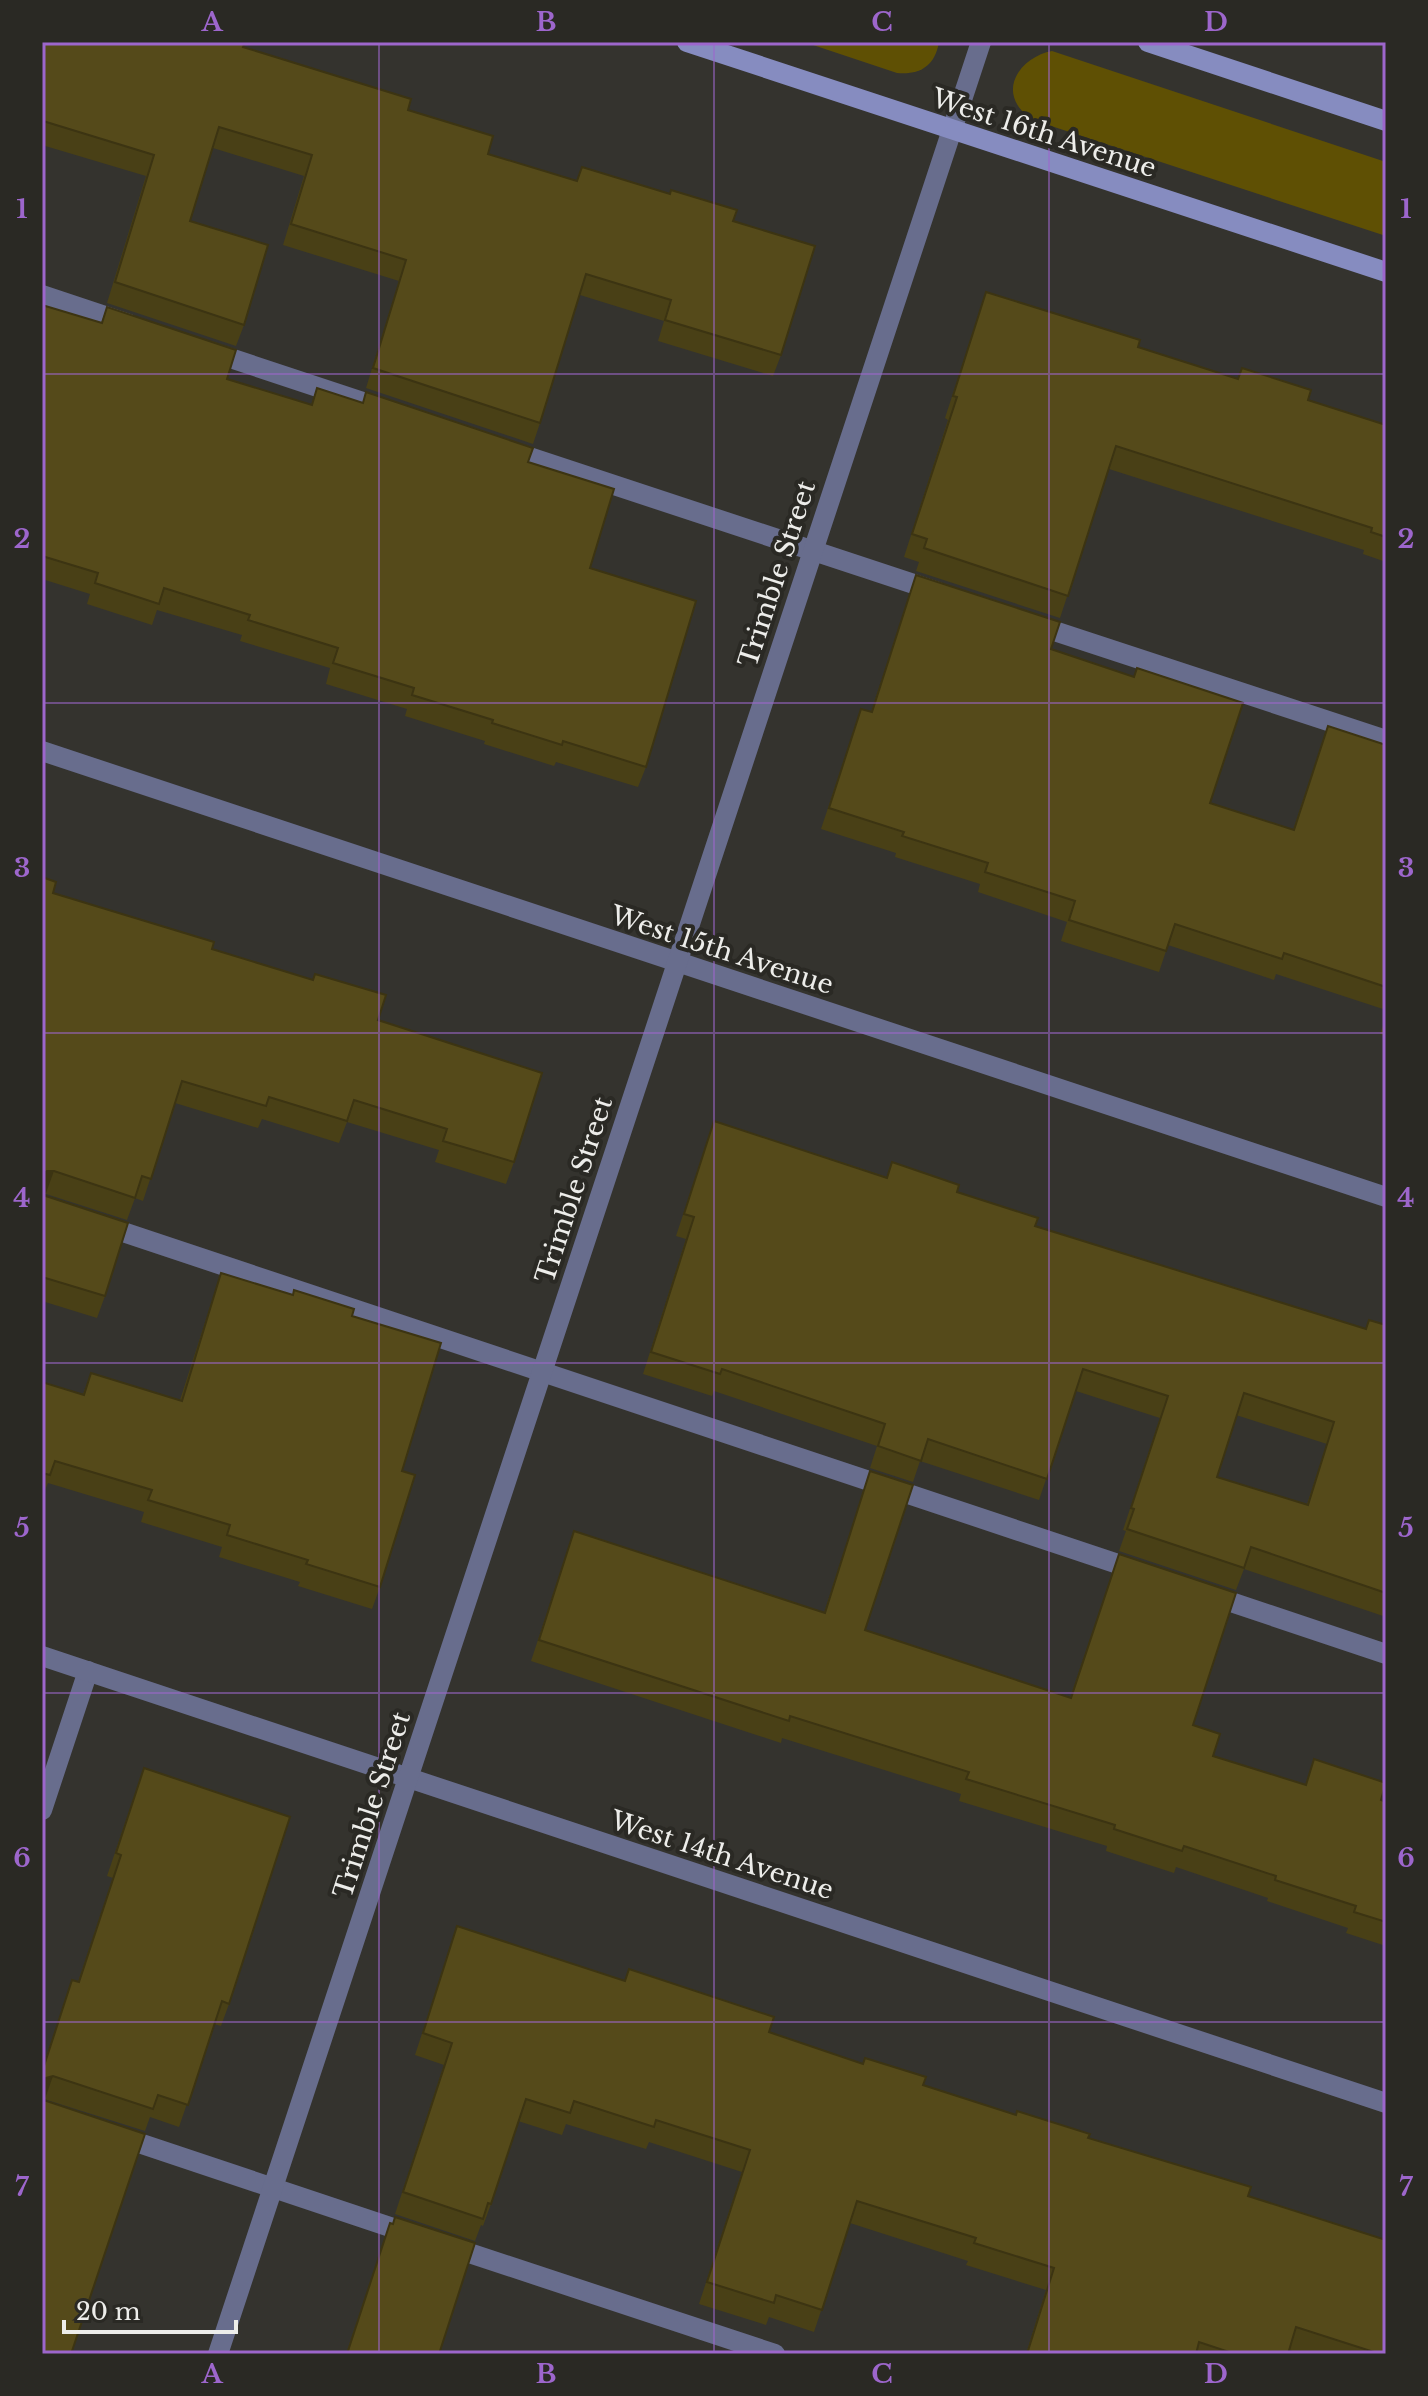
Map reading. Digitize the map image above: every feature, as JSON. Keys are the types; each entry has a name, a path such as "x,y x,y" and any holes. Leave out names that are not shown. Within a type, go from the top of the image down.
{"main road":[{"name":"West 16th Avenue","path":"687,42 1386,272"},
{"path":"1148,42 1386,121"}],"street":[{"name":"Trimble Street","path":"218,2354 981,42"},
{"path":"42,295 148,331"},
{"path":"193,346 405,416"},
{"path":"481,441 962,600"},
{"path":"1007,615 1386,740"},
{"name":"West 15th Avenue","path":"42,751 1386,1197"},
{"path":"87,1220 1159,1578"},
{"path":"1189,1588 1386,1654"},
{"name":"West 14th Avenue","path":"42,1656 1386,2103"},
{"path":"42,1810 88,1671"},
{"path":"102,2131 775,2354"}],"shaded area":[{"path":"804,42 939,42 934,57 925,67 897,73"},
{"path":"1052,51 1386,162 1386,236 1039,122 1023,112 1016,102 1014,83 1032,59"}],"building":[{"path":"42,42 245,42 243,47 411,99 408,110 493,136 488,154 577,181 582,167 670,194 671,190 737,210 733,221 815,246 781,355 665,320 671,300 586,274 540,423 373,368 406,260 291,224 312,155 219,127 190,221 268,245 244,325 115,282 154,155 42,123"},
{"path":"986,292 1140,340 1138,347 1238,379 1242,368 1311,390 1308,400 1386,425 1386,537 1371,532 1372,528 1116,446 1068,596 924,548 927,539 912,534 957,397 953,396"},
{"path":"42,305 102,323 107,307 236,350 227,379 312,405 317,388 363,403 366,392 533,448 528,462 614,489 590,568 696,601 646,767 563,741 562,745 412,695 414,688 333,663 338,648 248,620 250,615 164,588 159,604 95,583 98,573 42,556"},
{"path":"916,575 1060,622 1051,649 1134,677 1137,668 1243,703 1210,803 1294,830 1328,726 1386,745 1386,987 1284,953 1282,959 1175,924 1166,951 1069,920 1075,901 985,872 988,863 902,836 904,832 829,808 861,709 872,712"},
{"path":"42,877 56,882 53,893 214,942 212,949 313,980 315,974 386,995 378,1020 542,1073 514,1162 443,1141 447,1129 354,1100 347,1121 269,1097 266,1106 182,1081 151,1179 142,1176 135,1198 54,1171 42,1175"},
{"path":"714,1121 887,1178 892,1162 959,1185 957,1192 1038,1218 1035,1226 1366,1329 1369,1320 1386,1325 1386,1593 1251,1547 1244,1568 1127,1529 1168,1396 1083,1369 1047,1479 928,1439 921,1461 878,1446 885,1424 722,1369 720,1374 651,1352 694,1217 684,1214","holes":["1244,1393 1334,1422 1308,1505 1217,1477"]},
{"path":"42,1192 46,1196 128,1223 105,1296 42,1277"},
{"path":"221,1273 293,1295 294,1290 354,1309 352,1316 441,1343 402,1471 415,1475 380,1587 227,1535 230,1525 148,1500 152,1490 55,1461 50,1475 42,1473 42,1382 84,1395 91,1373 182,1401"},
{"path":"870,1471 913,1485 865,1630 1071,1698 1119,1554 1236,1593 1193,1725 1220,1734 1213,1756 1306,1785 1314,1759 1386,1783 1381,1800 1386,1802 1386,1922 1354,1912 1356,1906 1275,1880 1276,1876 1184,1846 1182,1851 1114,1829 1115,1825 966,1779 969,1772 790,1716 789,1721 539,1640 574,1531 825,1613"},
{"path":"144,1768 290,1817 229,2004 222,2001 188,2105 158,2095 153,2109 53,2076 42,2079 72,1980 79,1982 121,1855 116,1853"},
{"path":"457,1926 625,1981 629,1969 774,2017 769,2032 863,2064 865,2058 926,2077 923,2085 1016,2115 1017,2111 1090,2134 1088,2138 1251,2187 1248,2196 1386,2240 1386,2354 1296,2327 1288,2354 1235,2354 1199,2342 1196,2354 1027,2354 1054,2268 974,2243 976,2238 857,2201 822,2310 776,2295 774,2303 707,2282 750,2150 656,2120 654,2127 574,2101 570,2113 526,2099 491,2204 488,2203 483,2219 403,2192 452,2043 423,2033"},
{"path":"42,2097 46,2101 145,2134 71,2354 42,2354"},
{"path":"395,2217 475,2243 439,2354 347,2354 390,2223 393,2224"}]}
